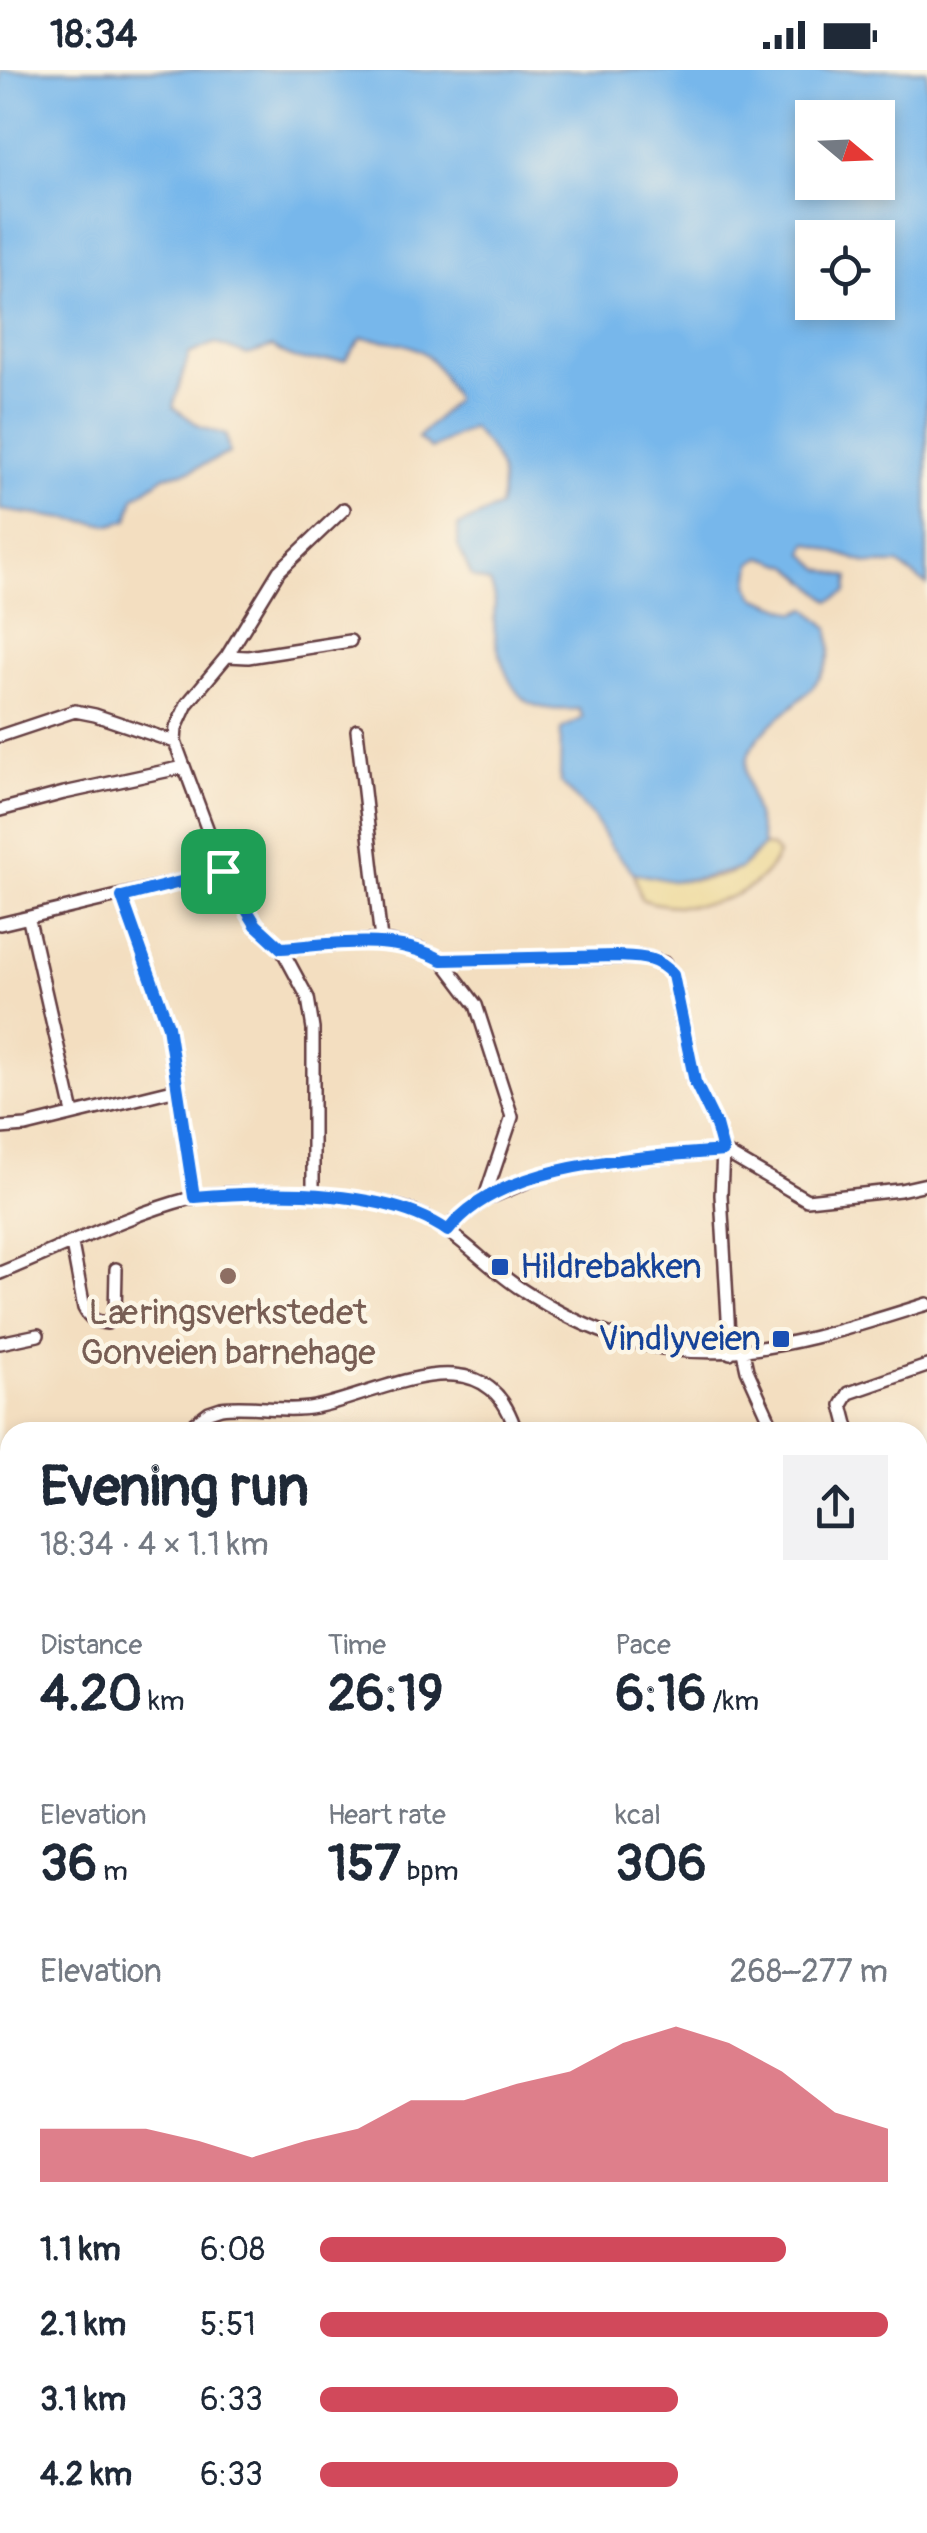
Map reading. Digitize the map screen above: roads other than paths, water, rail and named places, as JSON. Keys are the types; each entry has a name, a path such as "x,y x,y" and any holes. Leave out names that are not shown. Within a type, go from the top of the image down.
{"street":[{"path":"313,1196 312,1014 303,986 281,948 256,925 223,871 175,742 187,704 228,656 279,570 344,509"},
{"path":"228,656 331,647 350,641"},
{"path":"0,736 74,711 175,742"},
{"path":"357,730 381,940"},
{"path":"0,810 184,767"},
{"path":"0,924 223,871"},
{"path":"122,897 168,1026 194,1197"},
{"path":"28,920 73,1113"},
{"path":"281,948 381,940 420,948 442,960 476,1005 512,1117 484,1200"},
{"path":"442,960 616,956 664,962 673,975 695,1082 716,1125 723,1151 721,1195 737,1353 770,1422"},
{"path":"0,1128 26,1126 178,1088"},
{"path":"448,1231 484,1200 545,1174 594,1162 723,1151 808,1200 927,1184"},
{"path":"0,1274 194,1197 252,1194 313,1196 399,1207 424,1216 506,1280 574,1321 647,1345 680,1351 737,1353 808,1342 927,1304"},
{"path":"72,1244 84,1308 99,1322 107,1323 115,1315 116,1268"},
{"path":"0,1342 38,1335"},
{"path":"846,1422 842,1405 849,1394 927,1366"},
{"path":"196,1422 208,1412 222,1408 313,1408 420,1376 445,1373 482,1384 505,1405 512,1422"}],"water":[{"path":"0,70 927,70 927,585 898,564 869,564 808,543 804,553 821,569 849,577 847,592 830,601 790,566 763,557 752,563 749,585 755,597 796,613 807,608 829,628 830,649 824,670 814,685 758,738 749,753 747,776 763,846 739,869 672,881 634,873 610,846 594,818 560,782 561,729 583,718 579,709 551,709 525,700 502,663 490,583 472,577 458,546 458,526 499,507 501,473 487,446 471,428 431,449 418,438 455,400 438,368 420,351 362,338 345,360 299,359 273,347 247,355 215,343 189,354 173,407 201,427 226,435 229,453 192,470 165,476 134,498 128,520 111,525 0,510"}],"place":[{"name":"Hildrebakken","path":"500,1267"},
{"name":"Læringsverkstedet Gonveien barnehage","path":"228,1276"},
{"name":"Vindlyveien","path":"781,1339"}]}
